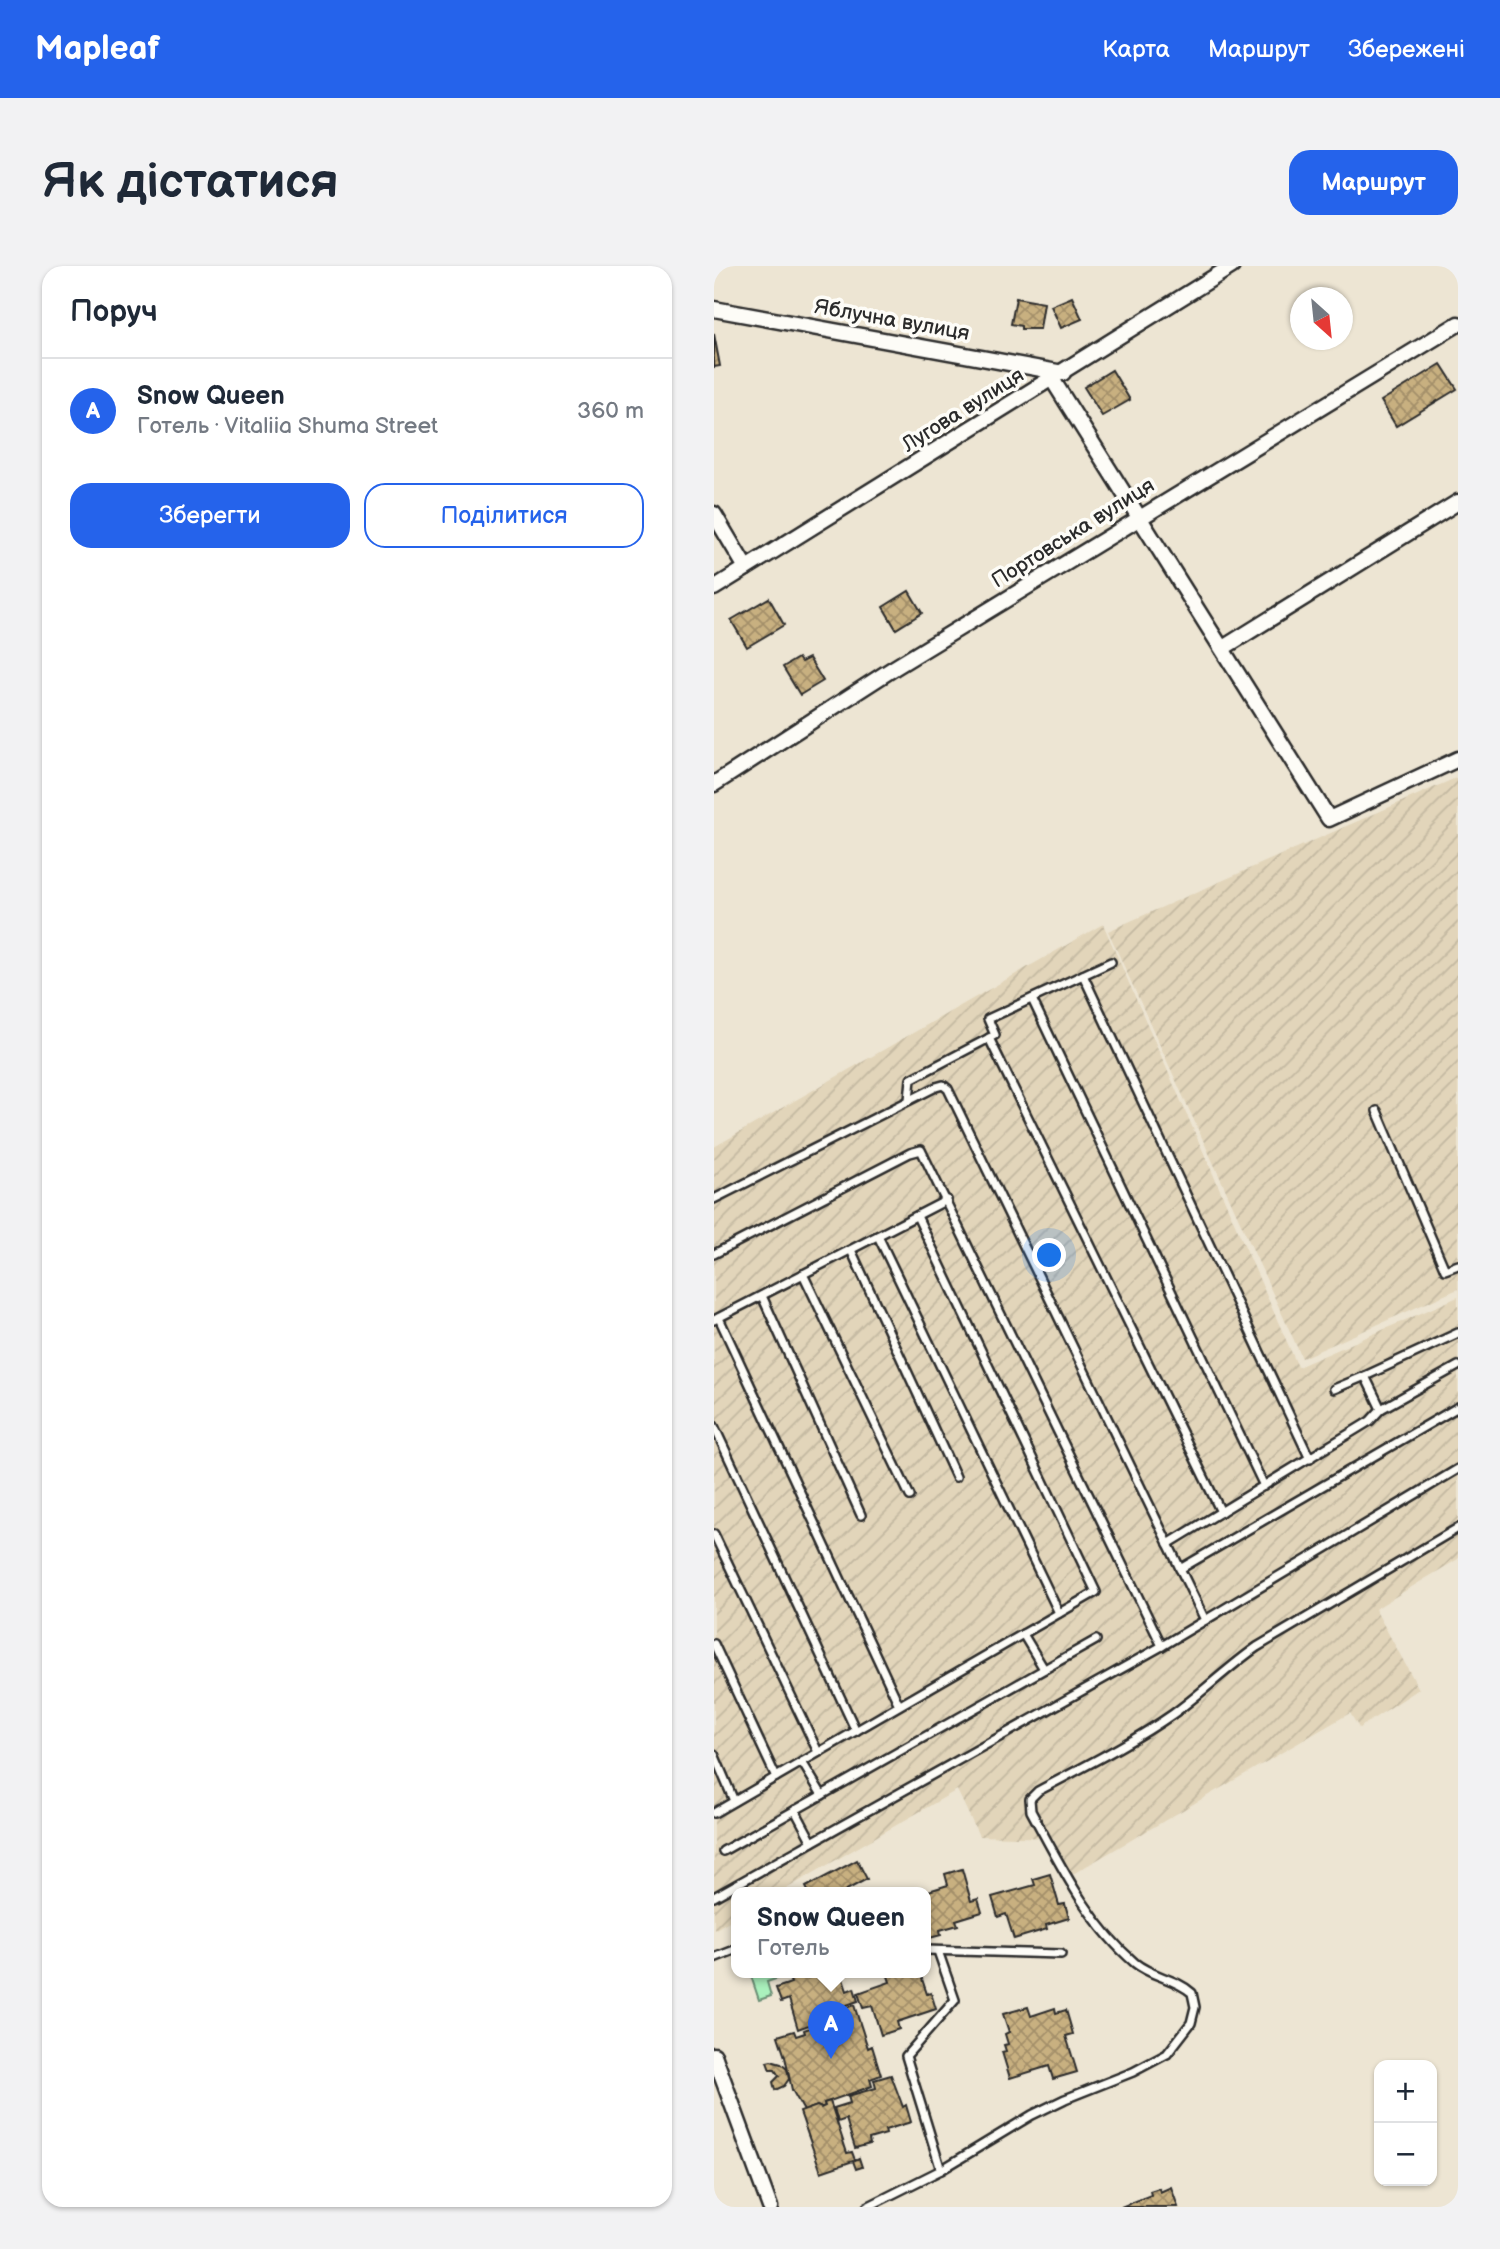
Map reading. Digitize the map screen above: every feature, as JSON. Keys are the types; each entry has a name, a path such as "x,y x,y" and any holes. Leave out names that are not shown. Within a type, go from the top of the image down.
{"street":[{"name":"Лугова вулиця","path":"714,588 1232,266"},
{"name":"Яблучна вулиця","path":"714,309 1058,376"},
{"name":"Портовська вулиця","path":"714,784 894,668 1458,324"},
{"path":"1058,376 1139,518 1329,819 1458,759"},
{"path":"1223,648 1458,502"},
{"path":"714,514 746,568"},
{"path":"714,2055 771,2207"}],"lane":[{"path":"909,1100 911,1079 995,1034 988,1019 1111,962"},
{"path":"1083,975 1310,1459"},
{"path":"1032,999 1264,1486"},
{"path":"989,1038 1221,1512"},
{"path":"714,1199 936,1087 943,1085 948,1089 1205,1620"},
{"path":"1377,1111 1446,1270 1458,1265"},
{"path":"714,1254 910,1153 921,1150 1162,1646"},
{"path":"899,1705 717,1319 947,1200"},
{"path":"714,1813 1096,1592 917,1216"},
{"path":"878,1236 1059,1613"},
{"path":"851,1250 956,1477"},
{"path":"803,1274 910,1496"},
{"path":"762,1296 861,1515"},
{"path":"1334,1389 1458,1333"},
{"path":"1168,1544 1370,1421 1381,1409 1458,1366"},
{"path":"1365,1376 1381,1409"},
{"path":"1180,1569 1458,1407"},
{"path":"714,1426 856,1731"},
{"path":"732,1887 1162,1646 1458,1469"},
{"path":"867,2207 940,2169 1032,2115 1133,2072 1167,2054 1186,2031 1194,2015 1195,2000 1192,1993 1177,1982 1143,1969 1100,1925 1068,1879 1031,1811 1030,1799 1038,1791 1134,1739 1172,1714 1228,1667 1257,1647 1458,1528"},
{"path":"714,1534 818,1752"},
{"path":"1023,1634 1044,1670"},
{"path":"723,1851 1096,1640"},
{"path":"714,1644 776,1777"},
{"path":"714,1754 734,1801"},
{"path":"802,1762 822,1795"},
{"path":"795,1810 812,1842"},
{"path":"714,1897 731,1887"},
{"path":"931,1950 1061,1954"},
{"path":"714,1958 731,1951"},
{"path":"938,1951 955,2000 906,2056 940,2169"}],"shaded area":[{"path":"1458,777 1458,1289 1302,1358 1108,931"},
{"path":"1103,924 1298,1367 1458,1297 1458,1559 1375,1609 1419,1689 1359,1728 1350,1713 1071,1875 1053,1838 979,1836 957,1790 789,1887 731,1887 731,1920 714,1930 714,1147"}],"green space":[{"path":"752,1978 778,1978 767,1982 771,1996 759,2000"}],"building":[{"path":"1072,297 1082,319 1061,328 1051,306"},
{"path":"1016,298 1044,303 1040,329 1021,329 1021,326 1011,324"},
{"path":"714,334 720,366 714,367"},
{"path":"1441,364 1457,389 1396,426 1381,401"},
{"path":"1112,370 1130,400 1102,416 1084,387"},
{"path":"909,591 922,613 896,629 883,607"},
{"path":"769,598 784,625 747,647 731,620"},
{"path":"798,658 801,662 809,658 823,681 800,695 783,667"},
{"path":"857,1860 867,1879 852,1887 806,1887"},
{"path":"962,1869 971,1901 978,1899 982,1912 956,1920 958,1925 940,1930 941,1935 931,1938 931,1890 948,1885 945,1874"},
{"path":"1050,1874 1059,1905 1065,1904 1069,1918 1046,1925 1047,1929 1014,1939 1006,1914 998,1917 992,1897 1035,1885 1033,1879"},
{"path":"789,1978 843,1978 847,1991 854,1988 858,2001 815,2016 817,2022 798,2029 789,1999 781,2002 776,1988 791,1983"},
{"path":"889,1978 922,1978 927,1994 931,1993 936,2009 897,2022 899,2029 881,2035 872,2006 863,2008 858,1993 890,1982"},
{"path":"854,2005 868,2048 872,2046 881,2075 870,2079 872,2086 824,2103 825,2106 821,2108 817,2106 804,2111 792,2090 778,2036 794,2031 796,2036 805,2033 804,2030 818,2025 815,2019"},
{"path":"1028,2007 1031,2016 1055,2008 1056,2013 1066,2010 1073,2034 1066,2036 1077,2072 1053,2079 1049,2066 1010,2078 1002,2052 1006,2051 1004,2045 1008,2044 1005,2034 1009,2032 1003,2014"},
{"path":"771,2061 787,2069 789,2079 784,2086 775,2090 773,2082 779,2076 775,2070 770,2070 767,2062"},
{"path":"891,2075 911,2122 885,2130 886,2134 869,2139 870,2144 855,2148 846,2119 838,2122 834,2108 850,2103 848,2096 876,2088 874,2080"},
{"path":"830,2101 847,2153 852,2152 855,2160 859,2158 862,2167 856,2169 853,2161 821,2172 800,2112 817,2106 821,2108 825,2106 824,2103"},
{"path":"1171,2187 1178,2207 1121,2207 1151,2195 1150,2191 1159,2188 1160,2192"}],"place":[{"name":"Snow Queen","path":"831,2059"}]}
